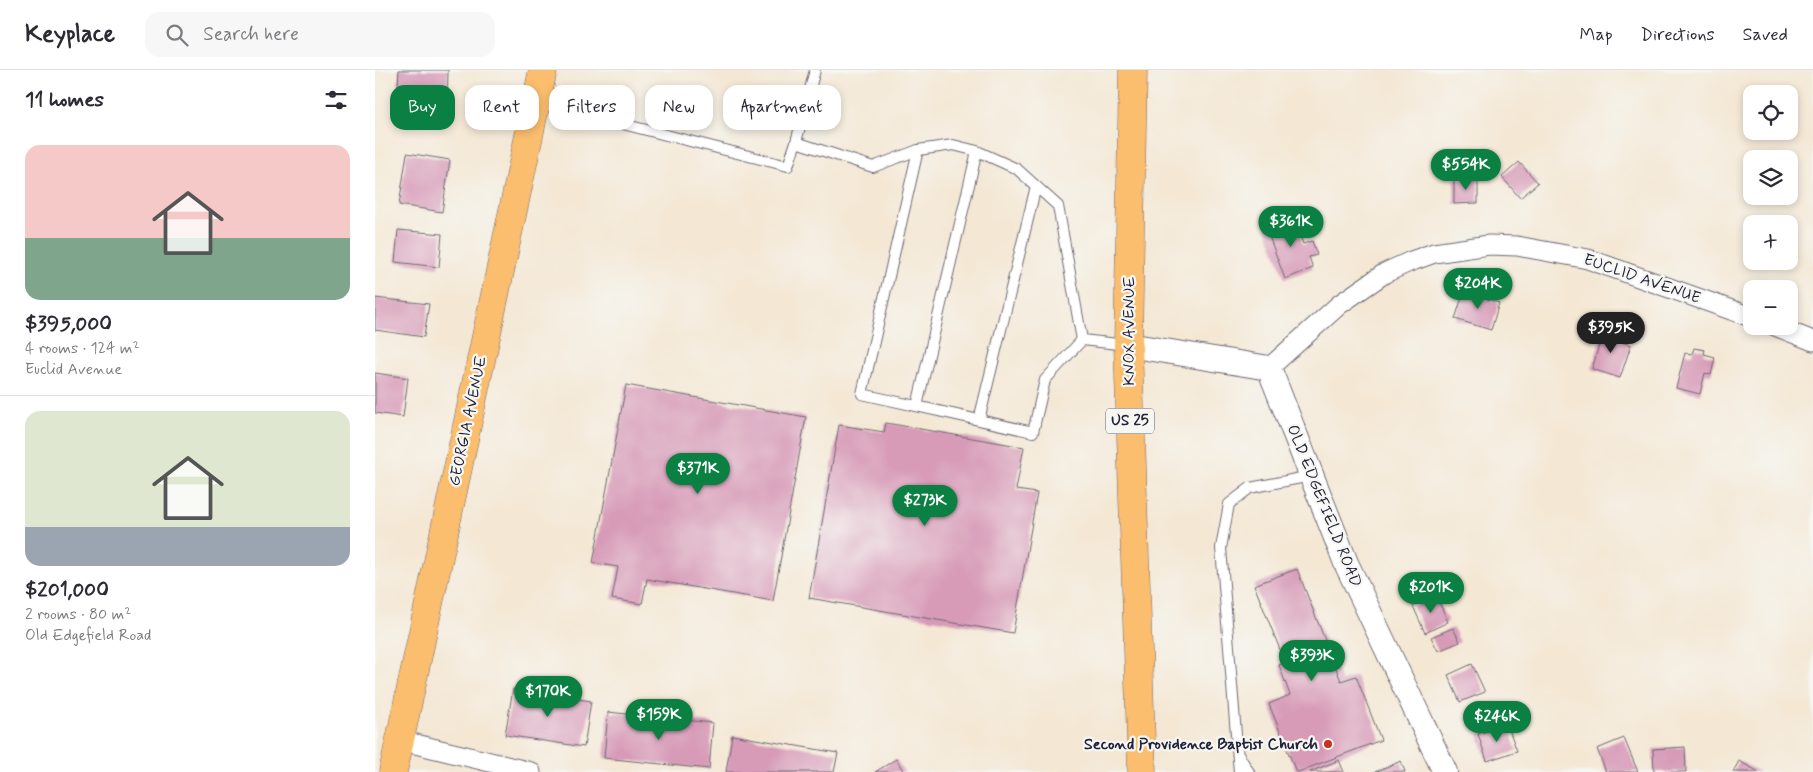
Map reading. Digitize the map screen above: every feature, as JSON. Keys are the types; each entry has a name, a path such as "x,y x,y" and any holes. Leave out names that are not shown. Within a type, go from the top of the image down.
{"main road":[{"name":"GEORGIA AVENUE","path":"539,88 543,70"},
{"name":"KNOX AVENUE","path":"1133,70 1128,345 1142,772"},
{"name":"GEORGIA AVENUE","path":"393,772 530,130"}],"street":[{"name":"EUCLID AVENUE","path":"1269,368 1340,304 1379,277 1409,262 1434,253 1471,247 1489,245 1517,246 1588,259 1743,314"},
{"path":"1798,335 1813,341"},
{"path":"1128,345 1269,368"},
{"name":"OLD EDGEFIELD ROAD","path":"1269,368 1346,563 1445,772"},
{"path":"399,740 531,772"}],"lane":[{"path":"539,103 788,166 797,142 815,70"},
{"path":"797,142 873,167 917,150 953,144 977,151 1017,169 1058,206 1082,340"},
{"path":"917,150 862,394 1033,432 1045,380 1082,340"},
{"path":"917,406 977,151"},
{"path":"979,420 1036,186"},
{"path":"1082,340 1128,345"},
{"path":"1239,772 1221,548 1229,504 1250,488 1311,476"},
{"path":"1237,752 1249,772"}],"building":[{"path":"399,70 448,70 448,85 398,85"},
{"path":"407,153 450,160 442,212 399,205"},
{"path":"1519,162 1538,183 1520,198 1502,177"},
{"path":"1478,178 1478,203 1454,204 1454,179"},
{"path":"1294,218 1303,244 1312,241 1317,255 1309,257 1313,268 1285,279 1266,228"},
{"path":"398,230 442,234 439,267 395,262"},
{"path":"1478,290 1489,294 1487,299 1499,303 1491,330 1455,319 1463,294 1475,298"},
{"path":"375,298 429,304 424,337 375,330"},
{"path":"1604,328 1621,334 1618,341 1631,345 1620,378 1592,369"},
{"path":"1694,348 1705,350 1704,354 1715,357 1711,375 1705,373 1700,394 1676,388 1685,353 1692,354"},
{"path":"375,373 408,378 403,417 375,413"},
{"path":"626,385 806,417 773,601 647,579 642,604 612,599 618,567 593,563"},
{"path":"886,423 1024,447 1016,490 1037,493 1013,633 809,598 839,425 884,432"},
{"path":"1297,569 1341,681 1356,676 1381,740 1296,772 1269,704 1290,695 1279,665 1285,662 1254,585"},
{"path":"1436,595 1448,622 1425,633 1413,606"},
{"path":"1453,628 1460,642 1438,651 1431,637"},
{"path":"1472,664 1485,692 1460,702 1448,675"},
{"path":"513,689 591,701 584,747 505,735"},
{"path":"608,712 713,723 709,769 604,758"},
{"path":"1507,724 1517,751 1487,761 1478,734"},
{"path":"732,735 838,753 834,772 726,772"},
{"path":"1624,738 1638,772 1606,772 1597,749"},
{"path":"1685,747 1686,772 1654,772 1653,749"},
{"path":"896,759 904,772 875,772"},
{"path":"1339,760 1344,772 1310,772"},
{"path":"1401,761 1405,772 1375,772"},
{"path":"1739,761 1759,772 1733,772"}],"place":[{"name":"Second Providence Baptist Church","path":"1328,744"}]}
